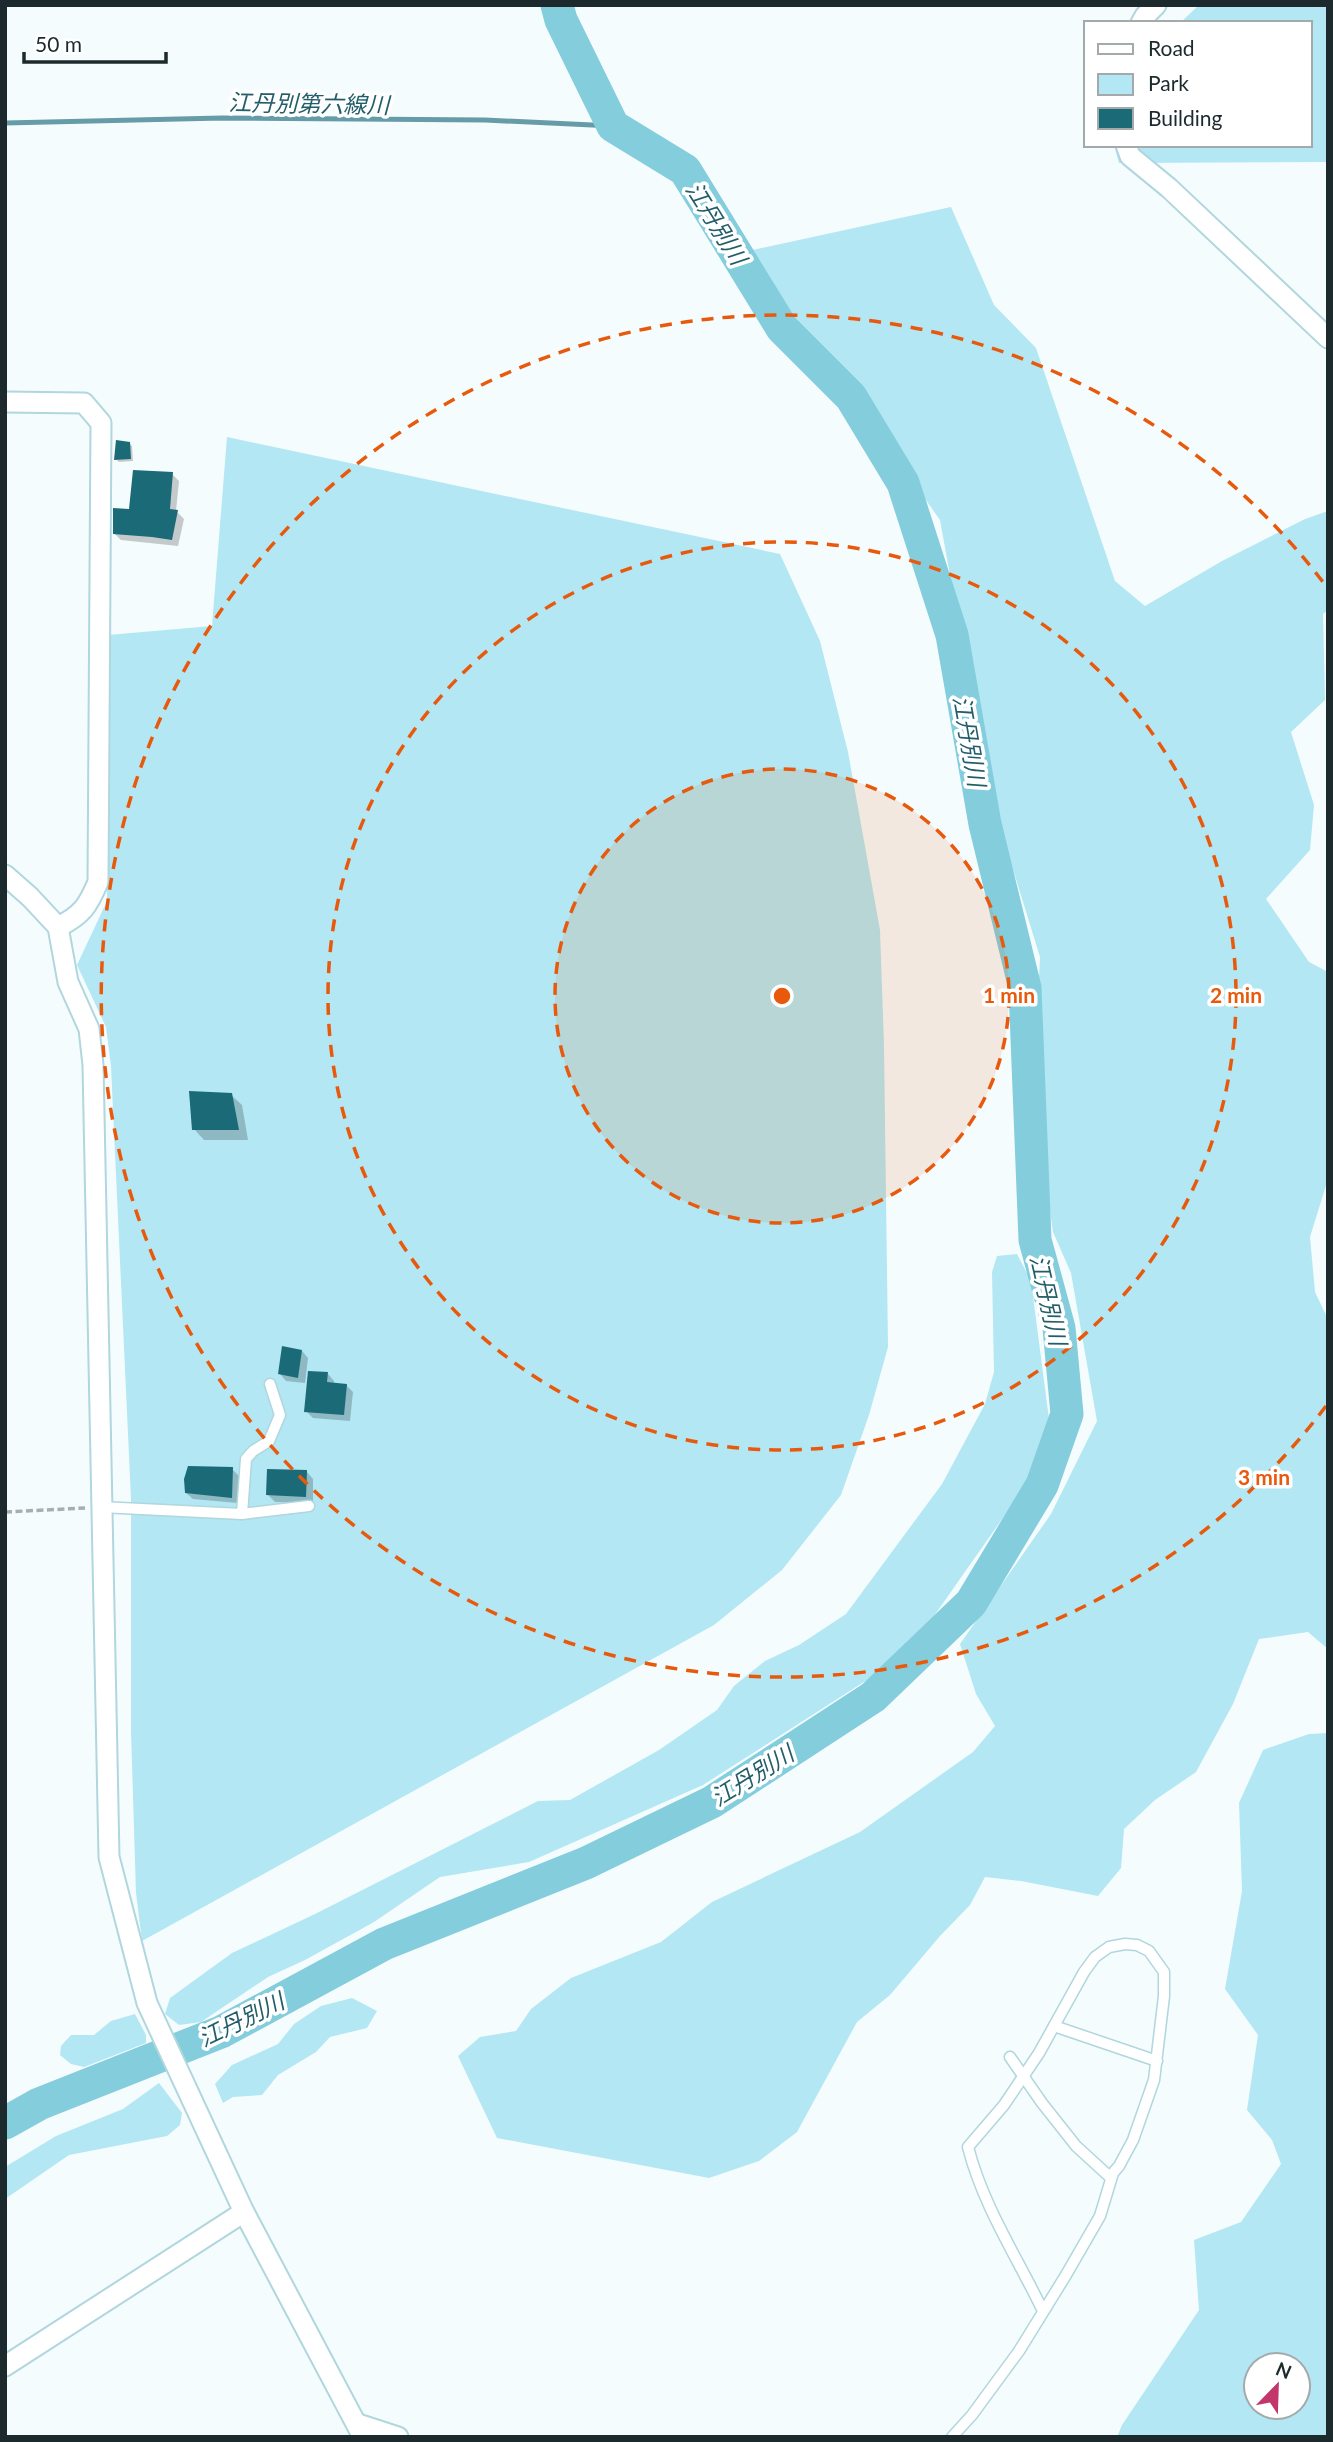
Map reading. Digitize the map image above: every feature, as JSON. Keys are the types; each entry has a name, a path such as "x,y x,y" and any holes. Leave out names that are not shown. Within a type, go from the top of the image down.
{"street":[{"path":"1142,21 1156,5"},
{"path":"1127,147 1129,156 1169,188 1328,338"},
{"path":"5,402 84,403 101,423 98,882 88,905 75,919 58,927"},
{"path":"5,875 58,927 68,982 89,1029 93,1065 109,1857 136,1966 147,2003 244,2212 360,2430 398,2437"},
{"path":"5,2366 244,2212"}],"lane":[{"path":"242,1514 246,1460 253,1451 269,1441 280,1415 270,1384"},
{"path":"101,1507 242,1514 309,1506"},
{"path":"952,2437 972,2415 1019,2351 1043,2311 1100,2216 1111,2178 1133,2140 1154,2080 1164,1996 1164,1972 1149,1951 1137,1945 1109,1947 1095,1957 1004,2105 968,2147 995,2221 1043,2311"},
{"path":"1054,2026 1157,2061"},
{"path":"1010,2057 1076,2146 1111,2178"}],"path":[{"path":"5,1512 101,1507"}],"green space":[{"path":"1199,5 1328,5 1328,162 1119,163 1115,147 1312,147 1312,21 1182,21"},
{"path":"951,207 994,305 1036,348 1115,581 1145,606 1222,561 1305,519 1328,511 1328,610 1323,614 1325,700 1291,732 1314,805 1310,850 1266,899 1309,962 1328,972 1328,1179 1310,1237 1315,1292 1328,1319 1328,1649 1308,1632 1259,1639 1233,1704 1196,1772 1155,1800 1124,1829 1121,1868 1098,1896 985,1877 970,1905 890,1995 857,2022 797,2132 759,2161 709,2178 497,2138 458,2056 480,2037 516,2031 531,2009 571,1978 661,1942 712,1902 860,1832 973,1752 995,1726 976,1694 960,1644 1051,1514 1097,1421 1071,1273 1053,1232 1039,1137 1037,1024 1040,957 1008,853 968,674 940,520 909,476 883,426 815,342 783,313 748,251"},
{"path":"227,437 780,554 820,641 848,752 880,930 888,1347 869,1415 841,1495 782,1570 714,1625 142,1941 136,1893 131,1731 131,1499 111,1066 106,1027 77,965 107,901 108,635 212,626"},
{"path":"1017,1254 1031,1281 1049,1419 1028,1482 934,1616 870,1678 703,1785 529,1862 440,1877 374,1922 268,1977 201,2022 179,2025 165,2014 170,1998 232,1953 538,1801 570,1800 659,1750 717,1710 734,1686 765,1661 799,1645 846,1614 942,1484 985,1404 994,1372 992,1272 997,1256"},
{"path":"1328,1733 1328,2437 1117,2437 1122,2425 1199,2310 1194,2240 1241,2222 1281,2164 1272,2140 1247,2110 1258,2035 1225,1989 1242,1891 1239,1803 1263,1750 1309,1734"},
{"path":"352,1998 377,2011 367,2028 330,2037 316,2052 278,2075 262,2095 233,2097 223,2103 215,2084 232,2065 278,2044 294,2024 321,2006"},
{"path":"135,2014 146,2035 146,2043 84,2067 71,2064 60,2055 61,2046 71,2035 94,2035 111,2021"},
{"path":"159,2083 182,2113 180,2125 167,2136 69,2155 5,2199 5,2167 56,2136 123,2109"}],"building":[{"path":"116,440 130,442 131,459 114,460"},
{"path":"133,470 173,472 170,509 178,510 172,540 113,534 113,508 129,509"},
{"path":"189,1091 232,1093 239,1130 192,1130"},
{"path":"282,1346 302,1350 298,1378 278,1374"},
{"path":"308,1371 328,1372 327,1382 347,1384 344,1415 304,1412"},
{"path":"188,1466 233,1467 232,1498 185,1493 184,1479"},
{"path":"267,1469 307,1470 306,1497 266,1495"}],"waterway":[{"name":"江丹別川","path":"5,2123 39,2104 221,2032 384,1944 586,1863 712,1802 873,1697 971,1603 1042,1485 1067,1414 1059,1328 1035,1240 1025,988 985,824 952,635 903,483 851,397 782,328 685,170 613,126 561,20 557,5"},
{"name":"江丹別第六線川","path":"5,123 222,118 485,120 613,126"}]}
